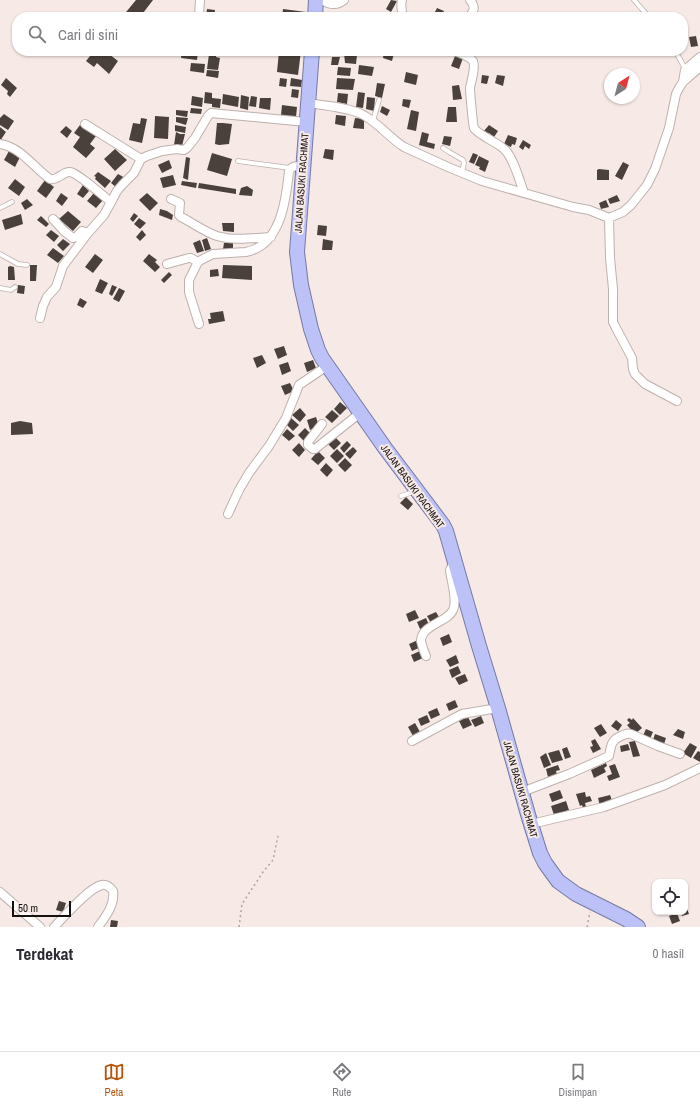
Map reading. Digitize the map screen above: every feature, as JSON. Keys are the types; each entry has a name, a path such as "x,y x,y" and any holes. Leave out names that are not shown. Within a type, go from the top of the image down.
{"highway":[{"path":"315,12 316,0"},
{"name":"JALAN BASUKI RACHMAT","path":"312,56 306,122 297,168 296,244 301,285 311,329 318,350 327,366 360,413 446,531 531,824 540,853 549,871 558,881 576,894 626,919 638,927"}],"street":[{"path":"199,12 200,0"},
{"path":"322,0 332,4 338,4 344,0"},
{"path":"401,12 400,7 402,0"},
{"path":"470,0 474,6 472,12"},
{"path":"465,56 469,58 474,64 470,95 474,128 506,150 512,161 524,193"},
{"path":"683,82 685,70 700,57"},
{"path":"308,103 354,111 364,115 404,147 482,181 573,207 589,210 609,218 623,212 631,205 647,184 655,169 669,128 676,94 683,82 700,67"},
{"path":"40,318 47,297 56,287 64,266 88,233 104,215 123,184 134,172 141,159 162,152 177,149 184,150 195,138 211,113 306,122"},
{"path":"85,124 141,159"},
{"path":"0,144 8,146 26,158 50,179 56,179 68,172 74,174 111,202"},
{"path":"199,324 189,292 189,280 198,262 213,254 251,251 262,245 271,237 280,218 286,196 289,171 297,168"},
{"path":"171,199 180,203 179,215 181,217 210,233 228,238 271,237"},
{"path":"609,218 610,258 613,289 613,322 632,358 635,374 645,384 677,401"},
{"path":"53,219 73,238 82,231 88,233"},
{"path":"167,264 189,258 198,262"},
{"path":"228,514 249,473 272,441 286,418 299,385 327,366"},
{"path":"322,424 308,442 308,445 313,449 322,444 360,413"},
{"path":"426,656 421,642 424,634 427,630 450,615 453,610 454,595 450,570 456,563"},
{"path":"412,741 462,714 498,708"},
{"path":"522,792 569,774 609,756 613,740 626,734 631,734 680,754"},
{"path":"531,824 604,807 665,785 700,768"},
{"path":"54,927 77,903 97,887 105,885 112,890 112,902 110,910 98,927"},
{"path":"0,892 40,927"}],"lane":[{"path":"634,0 645,12"},
{"path":"678,56 685,70"},
{"path":"373,121 379,100"},
{"path":"443,148 463,160 464,163 462,172"},
{"path":"238,161 297,168"},
{"path":"0,208 12,202"},
{"path":"0,254 18,264 27,265"},
{"path":"0,288 11,290 15,287"},
{"path":"400,496 410,493 414,487"}],"path":[{"path":"239,927 242,904 263,872 273,860 278,836"},
{"path":"587,927 592,903"}],"building":[{"path":"136,0 153,0 144,12 126,12"},
{"path":"391,0 397,1 391,12 386,9"},
{"path":"437,8 444,11 444,12 435,12"},
{"path":"207,9 215,10 215,12 207,12"},
{"path":"283,9 306,12 283,12"},
{"path":"696,36 698,46 691,47 689,37"},
{"path":"90,56 112,56 118,61 109,74 97,63 94,67 86,61"},
{"path":"181,56 197,56 197,60 181,58"},
{"path":"209,56 216,56 220,58 218,70 207,69"},
{"path":"279,56 300,56 298,75 277,72"},
{"path":"344,56 357,56 356,64 345,63"},
{"path":"383,56 393,56 392,61 383,58"},
{"path":"455,56 463,58 459,69 451,66"},
{"path":"332,57 340,57 338,65 331,65"},
{"path":"191,63 205,64 204,73 190,71"},
{"path":"359,65 374,67 372,76 358,74"},
{"path":"338,67 351,68 350,76 337,75"},
{"path":"207,70 219,71 218,78 206,76"},
{"path":"406,72 418,75 416,85 404,82"},
{"path":"482,75 489,76 487,84 481,83"},
{"path":"497,75 505,76 503,86 495,83"},
{"path":"6,78 17,88 10,97 7,94 8,91 1,85"},
{"path":"280,78 287,79 286,87 279,86"},
{"path":"291,78 302,80 301,87 290,86"},
{"path":"337,78 355,79 353,90 336,89"},
{"path":"377,83 385,84 382,98 375,96"},
{"path":"459,85 462,99 453,100 452,86"},
{"path":"292,89 299,90 298,98 291,97"},
{"path":"205,92 212,93 212,98 221,99 220,108 212,107 212,104 204,103"},
{"path":"358,92 365,93 363,108 356,107"},
{"path":"338,93 348,94 347,104 337,102"},
{"path":"223,94 239,97 238,107 222,104"},
{"path":"241,95 249,97 248,110 240,108"},
{"path":"192,96 203,98 202,107 191,105"},
{"path":"251,96 257,97 256,107 249,106"},
{"path":"367,97 375,98 374,111 366,109"},
{"path":"260,98 271,98 270,110 259,108"},
{"path":"403,99 411,100 409,108 402,106"},
{"path":"282,105 297,107 296,117 281,115"},
{"path":"382,106 390,110 387,116 380,112"},
{"path":"448,107 456,107 457,122 446,122"},
{"path":"191,108 202,109 201,114 190,113"},
{"path":"176,110 188,111 187,117 176,115"},
{"path":"411,110 419,112 416,131 407,129"},
{"path":"4,114 14,121 8,130 0,125 0,118"},
{"path":"336,115 346,116 345,126 335,124"},
{"path":"155,116 169,117 168,139 154,138"},
{"path":"176,117 188,118 186,125 176,122"},
{"path":"141,118 147,119 142,143 129,140 133,123 140,124"},
{"path":"355,118 364,119 364,129 353,128"},
{"path":"217,123 232,124 229,144 215,144"},
{"path":"80,125 96,136 90,144 95,148 86,158 73,147 80,137 74,133"},
{"path":"175,125 186,127 185,133 175,131"},
{"path":"489,125 498,131 494,137 489,133 487,135 483,132"},
{"path":"66,126 72,131 67,138 60,132"},
{"path":"0,127 6,132 0,141"},
{"path":"176,132 185,134 182,146 174,145"},
{"path":"422,132 429,134 427,142 435,144 434,149 419,145"},
{"path":"508,135 517,138 515,145 512,144 511,147 504,144"},
{"path":"444,136 452,137 450,146 442,144"},
{"path":"523,140 531,145 529,149 525,146 523,150 519,147"},
{"path":"115,149 127,160 115,171 104,159"},
{"path":"325,149 334,150 333,160 323,158"},
{"path":"9,151 20,157 15,167 4,160"},
{"path":"212,153 232,159 227,176 207,170"},
{"path":"473,153 478,155 474,164 469,162"},
{"path":"479,156 489,161 485,172 479,169 480,167 475,165"},
{"path":"186,157 190,158 188,180 183,178"},
{"path":"169,160 172,168 162,173 158,165"},
{"path":"623,162 629,165 622,180 615,176"},
{"path":"597,170 609,170 609,180 597,180"},
{"path":"98,172 111,181 105,188 95,179 96,177 94,176"},
{"path":"118,174 125,178 117,188 111,183"},
{"path":"173,175 176,185 163,188 160,178"},
{"path":"15,179 25,187 19,196 8,188"},
{"path":"45,180 54,187 46,198 37,191"},
{"path":"182,181 197,183 196,188 181,185"},
{"path":"199,183 236,189 236,194 198,188"},
{"path":"83,185 89,191 83,198 77,194"},
{"path":"247,186 253,190 252,196 239,195 241,188"},
{"path":"61,193 68,198 62,206 56,201"},
{"path":"94,193 103,200 96,208 87,201"},
{"path":"147,193 158,203 150,211 139,200"},
{"path":"617,195 620,201 610,204 608,199"},
{"path":"27,199 33,205 25,210 21,203"},
{"path":"606,200 609,207 601,209 599,203"},
{"path":"160,209 173,215 172,220 159,215"},
{"path":"68,211 81,222 73,231 59,219"},
{"path":"134,213 138,216 133,222 130,219"},
{"path":"21,214 23,224 5,230 2,220"},
{"path":"41,216 49,224 46,227 37,220"},
{"path":"139,218 146,223 140,229 134,224"},
{"path":"222,223 234,223 234,232 223,231"},
{"path":"318,225 327,226 326,236 317,235"},
{"path":"51,230 59,236 54,242 46,235"},
{"path":"142,230 146,235 140,241 136,237"},
{"path":"207,238 211,249 205,251 202,240"},
{"path":"63,239 70,244 63,251 57,245"},
{"path":"323,239 333,241 332,250 322,250"},
{"path":"200,240 204,251 197,253 193,243"},
{"path":"224,243 233,243 233,249 223,249"},
{"path":"53,248 64,256 58,263 47,255"},
{"path":"95,254 103,260 93,273 85,267"},
{"path":"149,254 157,260 155,262 160,267 155,272 143,261"},
{"path":"30,265 37,265 36,281 30,281"},
{"path":"223,265 252,266 252,280 222,278"},
{"path":"8,267 14,267 15,280 8,280"},
{"path":"218,269 219,276 210,277 210,270"},
{"path":"169,272 172,275 164,283 161,280"},
{"path":"100,279 108,283 102,294 95,291"},
{"path":"18,285 25,286 24,294 17,293"},
{"path":"112,285 117,287 112,296 109,294"},
{"path":"119,288 125,291 119,302 113,299"},
{"path":"80,298 87,302 83,308 77,305"},
{"path":"223,311 225,321 209,324 208,319 211,319 210,313"},
{"path":"284,346 287,355 278,359 274,349"},
{"path":"262,355 266,363 257,368 253,358"},
{"path":"313,360 316,368 307,372 304,363"},
{"path":"288,362 291,371 282,375 279,365"},
{"path":"290,383 294,391 285,395 281,386"},
{"path":"340,402 347,408 340,415 334,409"},
{"path":"300,408 306,415 300,422 292,415"},
{"path":"332,410 339,416 332,423 325,417"},
{"path":"316,417 319,426 310,430 307,420"},
{"path":"291,418 299,425 293,431 286,424"},
{"path":"20,421 32,423 33,434 11,435 11,423"},
{"path":"305,428 312,435 305,442 298,435"},
{"path":"287,429 295,436 289,441 282,435"},
{"path":"334,436 341,443 334,450 327,443"},
{"path":"347,441 351,445 344,453 340,448"},
{"path":"299,443 305,450 299,457 292,450"},
{"path":"353,447 357,451 350,459 345,454"},
{"path":"337,449 344,456 337,463 330,456"},
{"path":"318,451 325,458 318,465 311,459"},
{"path":"345,458 352,465 345,472 338,465"},
{"path":"326,463 333,470 327,477 320,470"},
{"path":"406,497 413,504 408,510 400,503"},
{"path":"415,610 419,618 409,622 406,614"},
{"path":"436,612 440,619 431,623 427,616"},
{"path":"426,618 429,625 420,629 417,622"},
{"path":"449,634 452,642 443,646 440,638"},
{"path":"418,640 421,647 412,651 409,644"},
{"path":"420,651 423,658 414,662 411,655"},
{"path":"456,655 459,663 450,667 446,660"},
{"path":"458,666 461,673 452,678 449,670"},
{"path":"465,674 468,681 459,685 455,678"},
{"path":"455,700 458,707 449,711 446,704"},
{"path":"437,708 440,715 431,719 428,712"},
{"path":"427,715 430,722 421,726 418,719"},
{"path":"481,716 484,723 475,727 471,720"},
{"path":"468,717 472,725 463,729 459,721"},
{"path":"629,718 632,720 633,718 642,728 635,734 627,725 630,723 627,720"},
{"path":"616,720 622,725 618,731 611,726"},
{"path":"415,723 420,732 413,736 408,727"},
{"path":"601,724 607,733 600,737 594,728"},
{"path":"646,729 653,732 649,741 642,738"},
{"path":"678,729 685,732 683,739 673,735"},
{"path":"655,734 666,738 663,747 652,743"},
{"path":"595,739 601,749 593,753 590,747 593,746 591,741"},
{"path":"635,741 640,756 633,757 629,742"},
{"path":"690,743 697,747 691,758 683,753"},
{"path":"628,744 630,750 621,752 620,746"},
{"path":"567,747 571,757 565,759 562,749"},
{"path":"559,750 563,760 552,763 548,753"},
{"path":"698,751 700,752 700,762 693,758"},
{"path":"546,753 551,765 544,768 540,757"},
{"path":"606,763 607,766 604,768 606,772 594,778 591,770"},
{"path":"615,764 620,777 609,781 607,776 612,774 609,766"},
{"path":"558,765 560,770 556,771 557,775 548,777 546,769"},
{"path":"560,790 563,798 552,802 549,794"},
{"path":"585,792 586,797 590,796 592,801 585,803 586,807 583,808 582,805 580,806 576,794"},
{"path":"610,795 613,803 600,806 598,798"},
{"path":"566,801 569,810 554,815 551,806"},
{"path":"59,901 66,903 63,912 56,910"},
{"path":"678,915 680,921 672,924 669,916"},
{"path":"111,920 118,921 117,927 110,927"}]}
